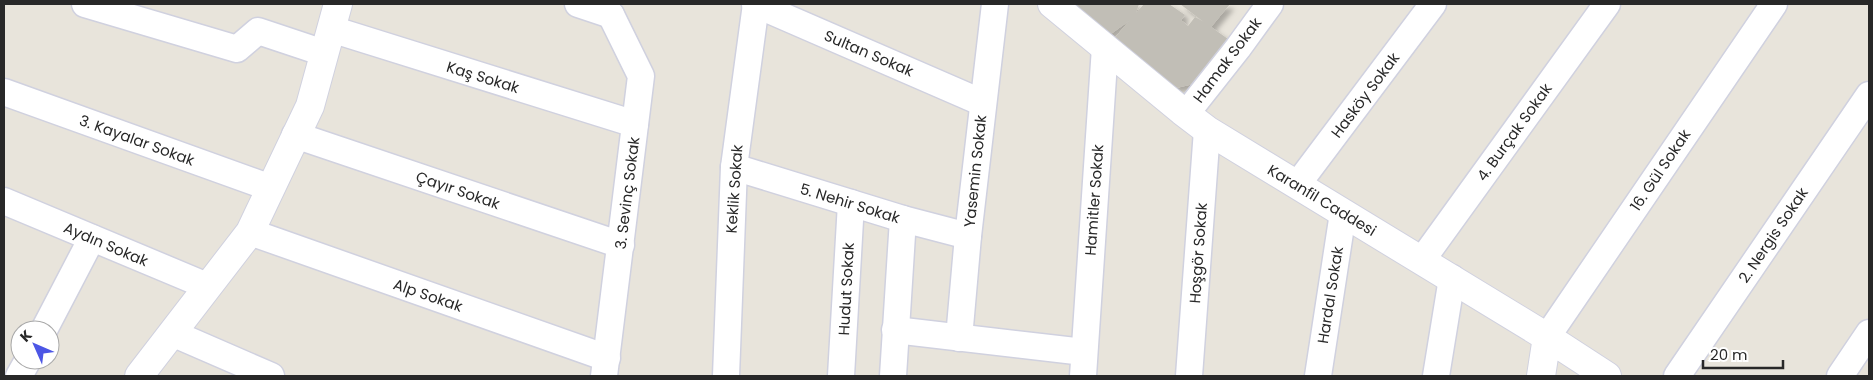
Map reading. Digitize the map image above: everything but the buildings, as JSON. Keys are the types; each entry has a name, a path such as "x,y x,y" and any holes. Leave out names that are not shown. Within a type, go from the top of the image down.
{"street":[{"name":"Kaş Sokak","path":"86,4 237,49 258,31 331,29 635,124"},
{"path":"578,4 612,10"},
{"name":"Sultan Sokak","path":"756,4 983,103"},
{"name":"Keklik Sokak","path":"726,376 734,167 756,4"},
{"name":"Yasemin Sokak","path":"959,338 968,236 995,4"},
{"name":"Karanfil Caddesi","path":"1052,4 1207,130 1452,278 1606,376"},
{"name":"Hamak Sokak","path":"1182,111 1189,110 1270,4"},
{"name":"Hasköy Sokak","path":"1297,185 1433,4"},
{"name":"4. Burçak Sokak","path":"1422,260 1607,4"},
{"name":"16. Gül Sokak","path":"1547,337 1774,4"},
{"name":"3. Sevinç Sokak","path":"606,367 641,76 612,10"},
{"path":"139,376 250,232 310,106 331,29"},
{"name":"Hamitler Sokak","path":"895,330 959,338 1084,364 1105,47"},
{"name":"3. Kayalar Sokak","path":"4,92 271,188"},
{"name":"2. Nergis Sokak","path":"1677,376 1869,95"},
{"name":"Hoşgör Sokak","path":"1189,376 1207,130"},
{"name":"Çayır Sokak","path":"296,135 621,245"},
{"name":"5. Nehir Sokak","path":"734,167 903,219 968,236"},
{"name":"Aydın Sokak","path":"4,201 208,286"},
{"name":"Hudut Sokak","path":"841,376 851,203"},
{"name":"Hardal Sokak","path":"1318,376 1343,213"},
{"path":"893,376 903,219"},
{"name":"Alp Sokak","path":"250,232 606,367"},
{"path":"49,320 92,238"},
{"path":"1436,376 1452,278"},
{"path":"172,333 271,376"},
{"path":"1840,376 1869,333"},
{"path":"1541,376 1547,337"}]}
